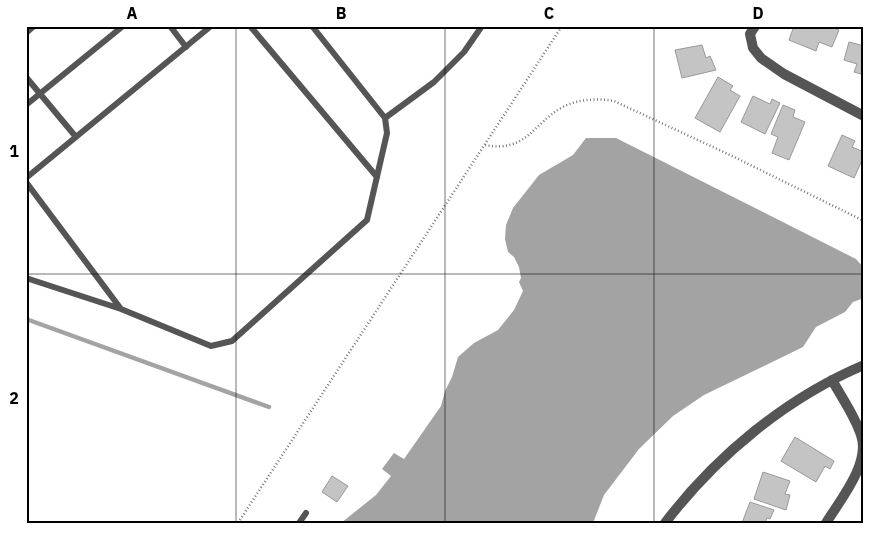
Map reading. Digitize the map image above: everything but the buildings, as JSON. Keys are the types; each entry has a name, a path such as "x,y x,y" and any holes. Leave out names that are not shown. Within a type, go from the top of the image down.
{"street":[{"path":"752,30 753,48 761,58 784,74 864,116"},
{"path":"665,523 689,494 734,449 788,408 832,380 864,365"},
{"path":"826,523 855,476 862,458 863,448 858,426 832,380"}],"lane":[{"path":"26,33 34,26"},
{"path":"26,105 123,26"},
{"path":"170,26 186,47"},
{"path":"250,26 376,177"},
{"path":"26,278 121,310 211,346 232,341 366,220 387,133 385,118 312,26"},
{"path":"385,118 434,82 464,52 482,26"},
{"path":"121,310 26,180 208,27"},
{"path":"26,77 76,137"},
{"path":"299,523 306,513"}],"path":[{"path":"238,523 562,26"},
{"path":"485,145 497,147 517,142 532,134 552,114 568,105 591,100 603,99 614,101 730,155 864,222"}],"shaded area":[{"path":"586,138 616,138 856,259 864,268 864,298 853,302 845,312 816,327 803,347 704,395 673,416 639,449 604,495 593,523 341,523 376,495 391,476 382,469 394,453 404,459 441,406 458,357 474,343 498,330 514,310 523,291 519,282 521,278 519,267 514,257 508,252 505,239 506,225 513,208 539,175 573,155"}],"waterway":[{"path":"26,319 269,407"}]}
